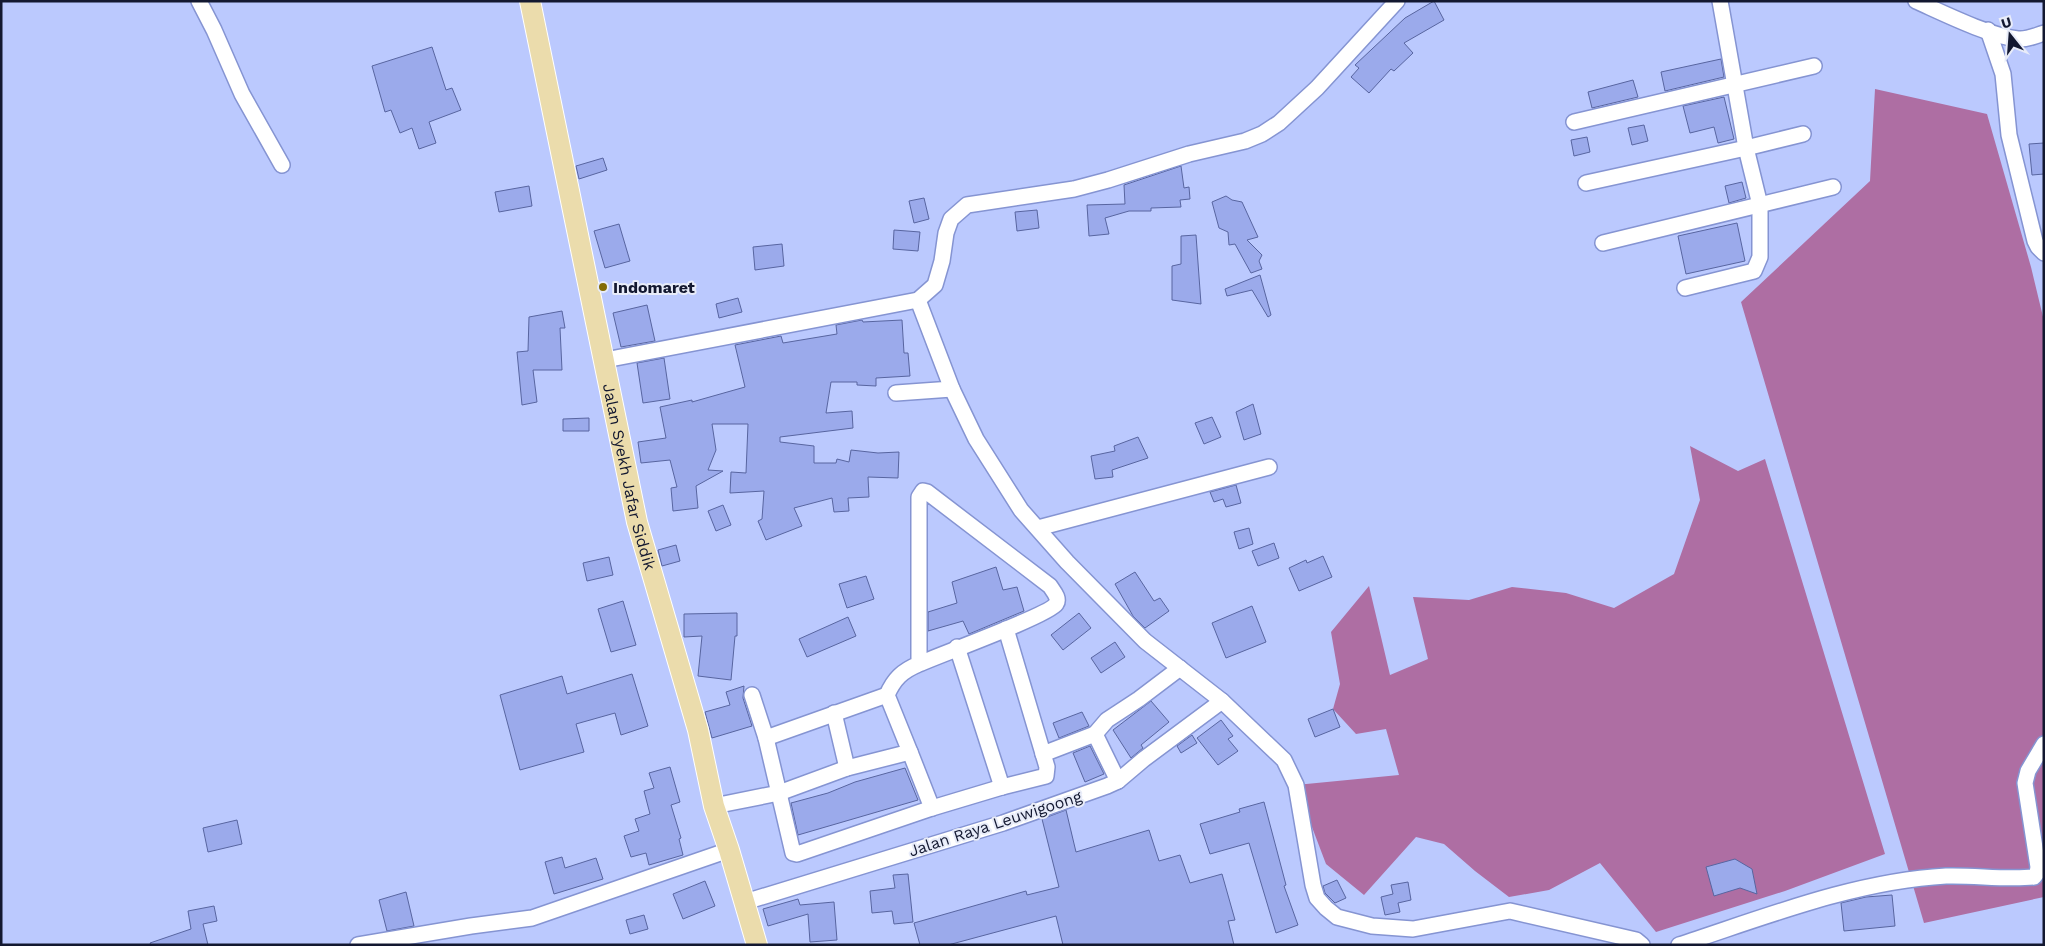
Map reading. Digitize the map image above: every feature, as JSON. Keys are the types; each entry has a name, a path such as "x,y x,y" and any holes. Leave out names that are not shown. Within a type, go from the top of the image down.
{"main road":[{"name":"Jalan Syekh Jafar Siddik","path":"530,1 543,73 605,360 637,522 698,730 714,806 757,945"}],"street":[{"path":"199,1 242,94 282,165"},
{"path":"605,360 918,300 934,285 942,261 946,233 951,219 967,205 1074,189 1189,154 1245,141 1262,134 1280,123 1317,88 1397,1"},
{"path":"1685,288 1754,271 1760,257 1760,205 1746,148 1720,1"},
{"path":"1916,1 1988,30 2018,39 2032,38 2044,33"},
{"path":"1988,30 2003,74 2009,135 2035,241 2044,253"},
{"path":"1574,122 1814,66"},
{"path":"1586,183 1803,134"},
{"path":"1603,243 1833,187"},
{"path":"918,300 952,389 976,439 1021,510 1067,562 1145,641 1222,701 1284,760 1296,785 1309,868 1317,898 1326,908 1337,917 1372,926 1413,929 1510,912 1528,914 1636,940 1642,945"},
{"path":"896,393 952,389"},
{"path":"1038,528 1269,467"},
{"path":"766,738 887,695 897,676 919,664 957,647 1006,629 1048,610 1056,604 1055,593 1050,586 927,492 923,491 919,497 919,664"},
{"path":"752,695 766,738 795,854 932,808 1002,787 1044,778 1048,771 1006,629"},
{"path":"957,647 1002,787"},
{"path":"1043,754 1095,734 1107,720 1140,700 1180,668"},
{"path":"887,695 932,808"},
{"name":"Jalan Raya Leuwigoong","path":"744,902 1003,823 1118,781 1144,759 1222,701"},
{"path":"834,713 847,768"},
{"path":"1095,734 1118,781"},
{"path":"1679,945 1816,901 1881,885 1946,876 2034,877 2037,874 2038,867 2026,783 2028,771 2044,744"},
{"path":"714,806 779,793 847,768 910,752"},
{"path":"358,945 532,918 729,850"}],"shaded area":[{"path":"1875,89 1987,114 2031,267 2044,321 2044,897 1924,923 1741,302 1870,181"},
{"path":"1690,446 1738,471 1765,459 1885,854 1785,891 1656,932 1600,863 1549,890 1509,897 1444,844 1416,837 1364,895 1326,864 1296,785 1399,775 1386,729 1356,734 1333,709 1340,684 1331,632 1369,586 1390,675 1428,659 1413,597 1469,600 1512,587 1566,593 1614,608 1674,574 1700,500"}],"building":[{"path":"1434,1 1444,20 1404,43 1413,53 1394,71 1391,69 1369,93 1351,77 1359,68 1355,65 1405,18"},
{"path":"432,47 446,90 452,88 461,110 429,122 436,143 419,149 412,128 400,133 391,110 385,112 372,66"},
{"path":"1721,59 1724,77 1665,91 1661,72"},
{"path":"1633,80 1638,97 1592,108 1588,92"},
{"path":"1724,97 1734,139 1718,143 1714,127 1690,133 1683,106"},
{"path":"1644,125 1648,141 1632,145 1628,128"},
{"path":"1587,137 1590,152 1574,156 1571,140"},
{"path":"2044,143 2044,174 2032,175 2029,144"},
{"path":"603,158 607,170 579,179 576,166"},
{"path":"1181,166 1184,188 1189,187 1190,199 1180,200 1181,207 1151,208 1151,211 1129,211 1105,218 1109,234 1089,236 1087,205 1125,204 1124,185"},
{"path":"1742,182 1746,198 1729,203 1725,186"},
{"path":"529,186 532,206 499,212 495,192"},
{"path":"1226,196 1232,200 1242,202 1258,237 1247,240 1262,255 1259,261 1262,269 1251,273 1235,244 1229,245 1228,232 1219,228 1212,202"},
{"path":"924,198 929,219 914,223 909,201"},
{"path":"1037,210 1039,228 1017,231 1015,212"},
{"path":"1737,223 1745,261 1686,274 1678,236"},
{"path":"619,224 630,261 605,268 594,231"},
{"path":"894,230 920,232 918,251 893,249"},
{"path":"1196,235 1201,304 1172,300 1172,266 1181,264 1181,236"},
{"path":"782,244 784,266 755,270 753,247"},
{"path":"1260,275 1271,315 1268,317 1252,290 1227,296 1225,289"},
{"path":"738,298 742,312 719,318 716,304"},
{"path":"647,305 655,341 621,347 613,313"},
{"path":"562,311 565,328 560,328 562,370 533,370 537,402 522,405 517,352 528,351 529,317"},
{"path":"862,320 863,322 902,320 904,353 908,353 910,376 876,378 876,386 857,385 857,382 831,382 826,413 852,411 853,428 780,437 780,442 814,446 814,463 836,463 837,459 849,462 851,450 878,453 899,452 898,478 868,477 869,497 848,498 849,511 834,512 832,498 794,508 802,526 766,540 758,521 762,519 764,491 730,493 731,472 746,473 748,424 712,424 716,450 708,470 723,471 696,486 698,508 673,511 671,488 677,487 670,460 641,463 638,442 666,438 660,407 692,400 692,402 745,387 735,345 781,336 783,343 837,334 836,325"},
{"path":"664,358 670,399 643,403 637,363"},
{"path":"1253,404 1261,434 1244,440 1236,412"},
{"path":"1212,417 1221,437 1204,444 1195,423"},
{"path":"589,418 589,431 563,431 563,419"},
{"path":"1138,437 1148,458 1112,470 1113,477 1095,479 1091,456 1115,451 1114,446"},
{"path":"1236,485 1241,503 1226,507 1223,499 1214,502 1210,492"},
{"path":"723,505 731,525 716,531 708,511"},
{"path":"1249,528 1253,544 1239,549 1234,532"},
{"path":"1274,543 1279,558 1258,566 1252,551"},
{"path":"676,545 680,561 662,566 658,550"},
{"path":"1323,556 1332,577 1299,591 1289,568 1306,560 1307,563"},
{"path":"609,557 613,575 587,581 583,563"},
{"path":"996,567 1003,590 1017,587 1024,611 969,634 963,621 928,631 928,612 957,603 952,582"},
{"path":"1135,572 1154,601 1160,598 1169,611 1145,628 1133,616 1115,584"},
{"path":"866,576 874,599 847,608 839,584"},
{"path":"623,601 636,645 611,652 598,609"},
{"path":"1252,606 1266,642 1226,658 1212,623"},
{"path":"737,613 737,636 735,636 731,680 698,676 702,636 684,637 684,614"},
{"path":"1079,613 1091,628 1063,650 1051,635"},
{"path":"848,617 856,636 807,657 799,639"},
{"path":"1115,642 1125,657 1101,673 1091,658"},
{"path":"632,674 648,726 621,735 615,713 576,724 584,752 520,770 500,695 562,676 567,694"},
{"path":"744,686 743,698 752,726 712,738 705,712 730,705 726,692"},
{"path":"1151,701 1169,722 1141,745 1143,748 1131,758 1113,730"},
{"path":"1333,709 1340,727 1315,737 1308,719"},
{"path":"1082,712 1089,726 1059,738 1053,723"},
{"path":"1221,720 1233,736 1228,739 1238,751 1218,765 1197,738"},
{"path":"1192,735 1197,743 1181,753 1177,746"},
{"path":"1090,746 1104,774 1085,782 1073,753"},
{"path":"670,767 680,802 671,805 681,838 679,839 683,855 649,865 646,853 631,857 624,836 639,831 635,819 650,814 644,791 654,788 649,773"},
{"path":"905,768 918,800 798,835 791,803"},
{"path":"1264,802 1286,885 1284,886 1298,925 1276,933 1249,843 1210,854 1200,824 1240,812 1239,809"},
{"path":"1066,810 1076,852 1149,830 1159,861 1180,855 1190,883 1222,874 1235,920 1228,921 1234,945 1063,945 1056,916 948,945 920,945 914,923 1026,891 1027,895 1059,887 1042,819"},
{"path":"237,820 242,844 208,852 203,828"},
{"path":"562,857 565,868 596,858 603,879 554,894 545,862"},
{"path":"1735,859 1752,869 1757,894 1740,888 1714,896 1706,867"},
{"path":"908,874 913,922 894,924 892,911 872,913 870,891 895,888 893,875"},
{"path":"1337,880 1346,898 1335,903 1325,893 1323,886"},
{"path":"705,881 715,906 683,919 673,894"},
{"path":"1408,882 1411,900 1398,903 1400,912 1385,915 1381,897 1393,894 1391,885"},
{"path":"406,892 414,926 387,931 379,900"},
{"path":"1892,895 1895,926 1844,931 1841,903 1866,897"},
{"path":"798,899 800,905 834,902 837,940 810,942 808,914 768,926 763,909"},
{"path":"214,906 217,921 203,924 208,945 151,945 150,943 191,929 188,911"},
{"path":"644,915 648,929 630,934 626,920"}],"place":[{"name":"Indomaret","path":"603,287"}]}
